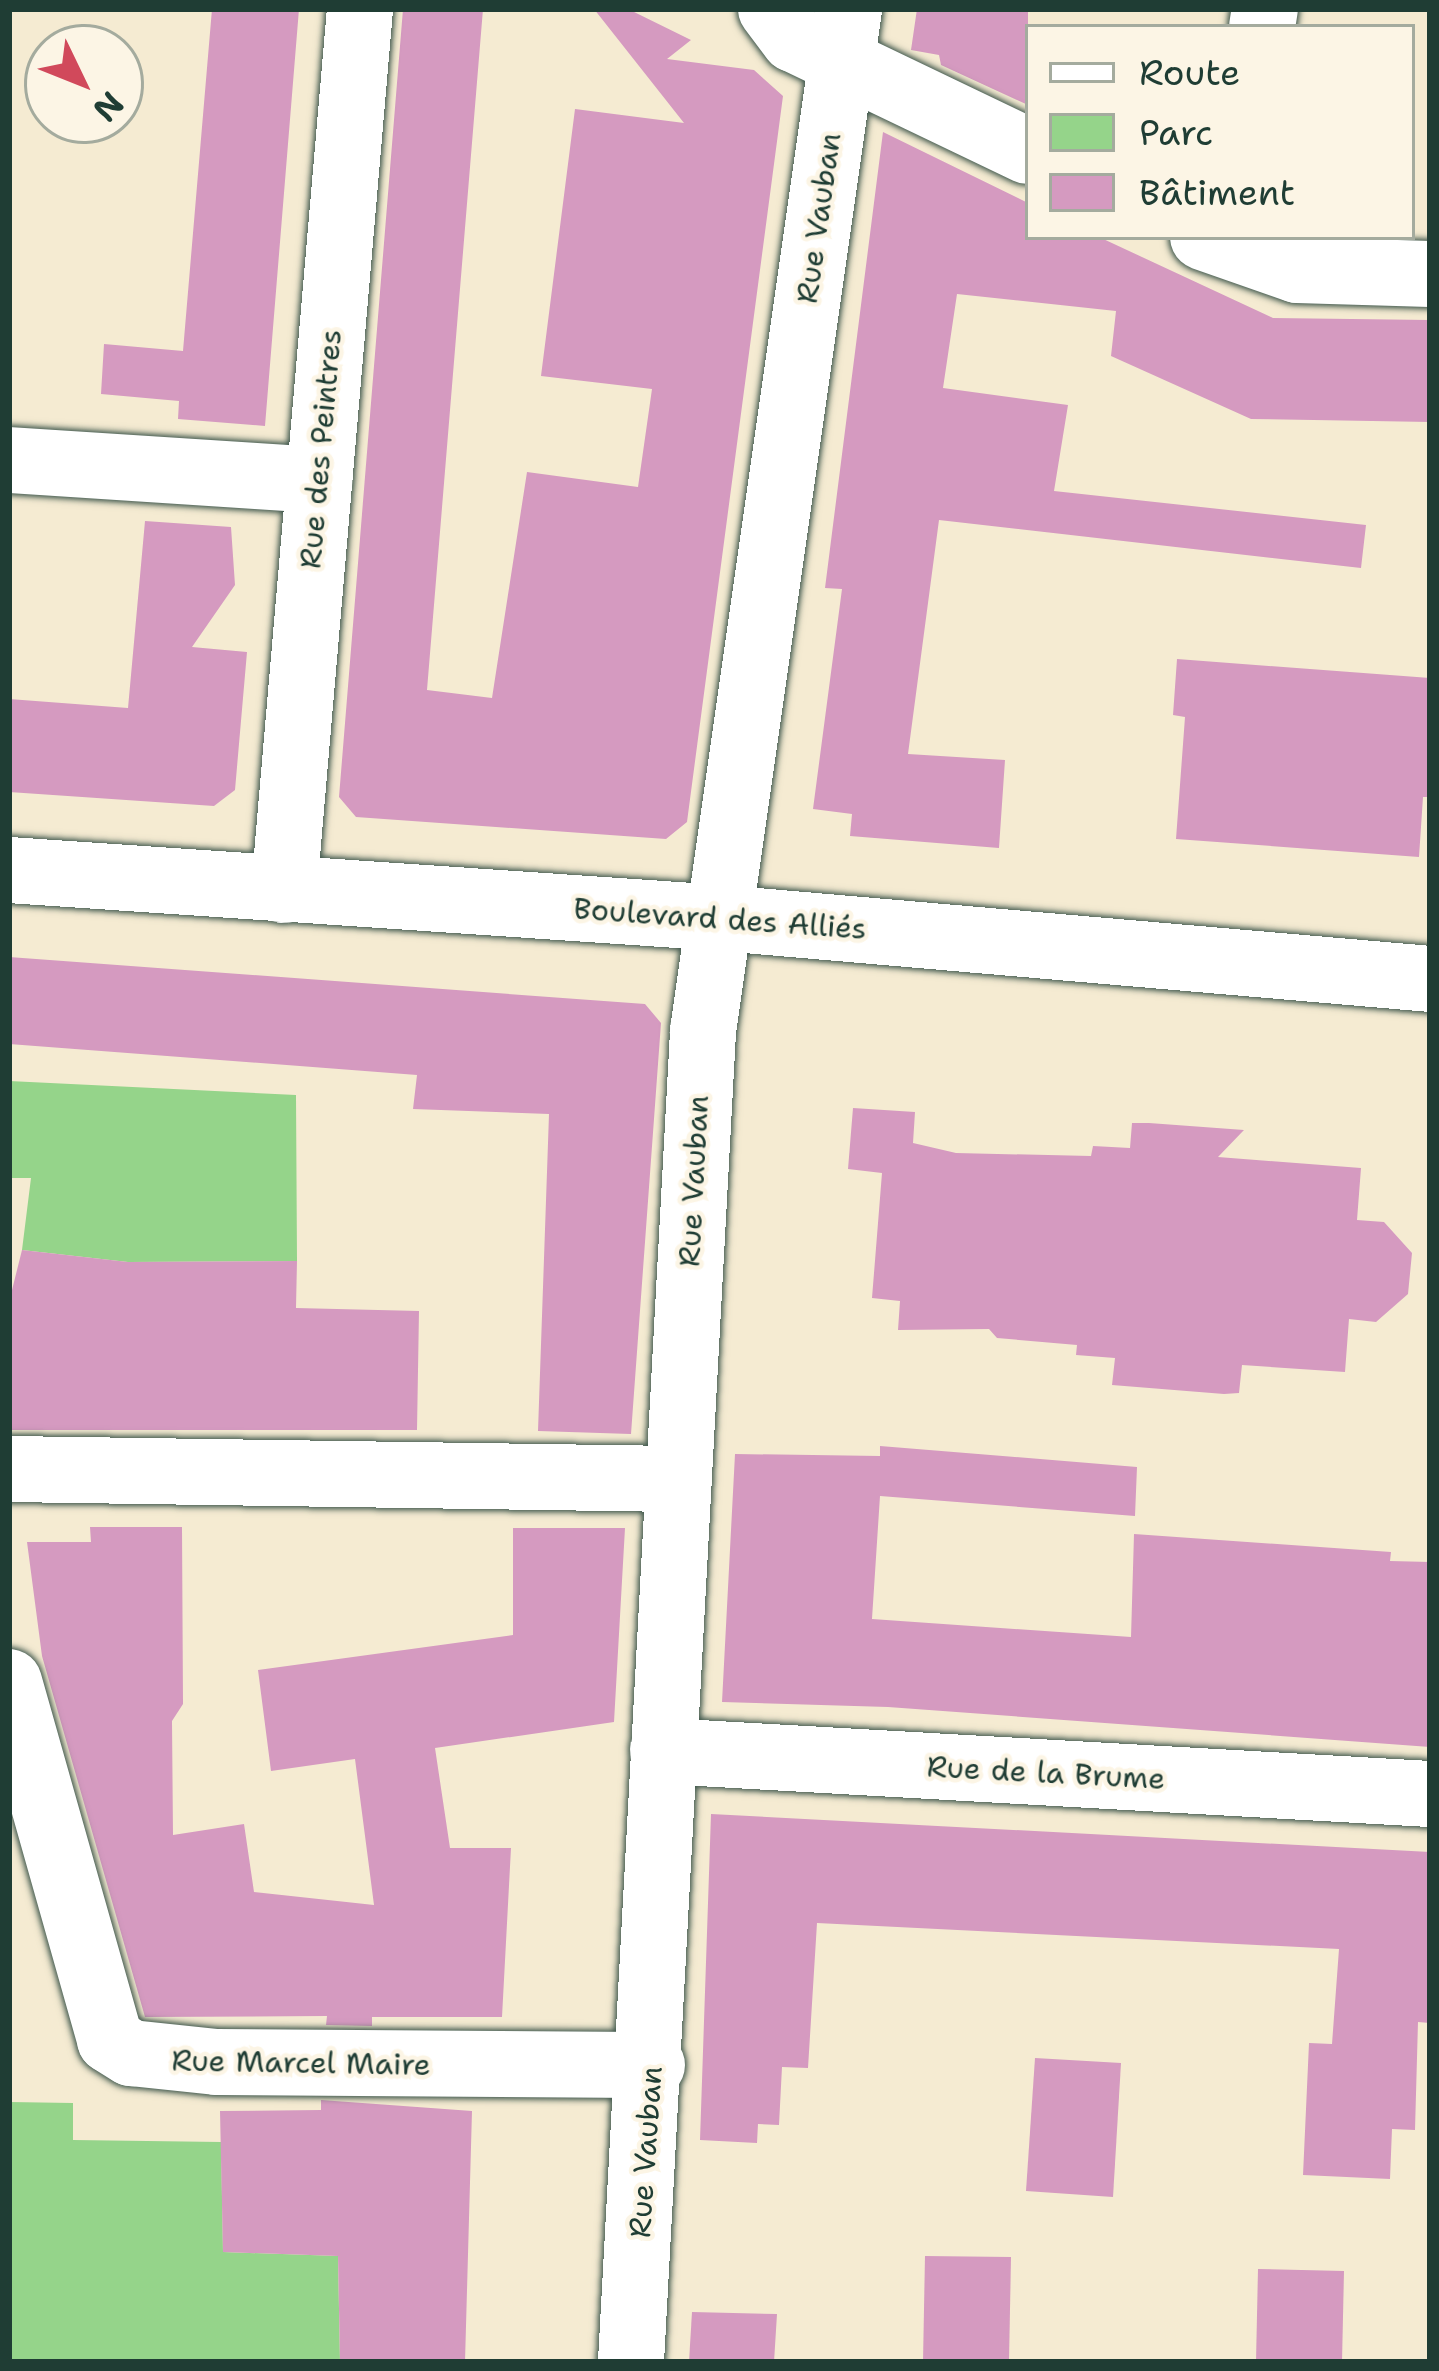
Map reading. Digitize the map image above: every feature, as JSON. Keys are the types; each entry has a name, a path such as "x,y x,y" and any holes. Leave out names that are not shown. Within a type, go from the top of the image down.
{"street":[{"name":"Rue des Peintres","path":"284,890 360,9"},
{"path":"771,9 794,39 845,34 1025,149"},
{"name":"Rue Vauban","path":"631,2362 652,2065 663,1751 703,1030 845,34"},
{"path":"1213,240 1297,270 1430,274"},
{"path":"9,460 319,480"},
{"name":"Boulevard des Alliés","path":"9,870 722,918 1430,979"},
{"path":"9,1469 677,1479"},
{"name":"Rue Marcel Maire","path":"9,1682 110,2040 131,2053 217,2062 652,2065"},
{"name":"Rue de la Brume","path":"663,1751 1430,1794"}],"green space":[{"path":"9,1081 296,1095 297,1261 128,1262 22,1250 31,1178 9,1178"},
{"path":"9,2102 73,2103 73,2140 221,2142 223,2252 338,2256 340,2362 9,2362"}],"building":[{"path":"212,9 299,9 265,426 178,419 179,401 101,394 104,344 183,351"},
{"path":"403,9 483,9 427,690 492,698 527,472 638,487 652,389 541,376 575,109 684,123 594,9 628,9 691,40 667,59 754,70 783,96 687,822 666,839 356,817 339,797"},
{"path":"917,9 1028,9 1025,104 941,65 939,55 911,50"},
{"path":"883,132 1025,202 1025,240 1105,240 1273,318 1430,320 1430,422 1251,419 1111,356 1116,311 957,294 943,388 1068,405 1054,491 1366,525 1361,568 939,520 908,754 1005,760 999,848 850,836 852,814 813,809 842,589 825,588"},
{"path":"145,521 231,527 235,585 192,647 247,652 235,790 214,806 9,792 9,699 128,708"},
{"path":"1177,659 1430,678 1430,797 1423,797 1419,857 1176,839 1185,717 1173,715"},
{"path":"9,957 645,1004 661,1023 631,1434 538,1431 549,1114 413,1109 417,1075 9,1044"},
{"path":"853,1108 915,1112 913,1143 956,1153 1091,1156 1093,1146 1130,1148 1132,1123 1149,1123 1244,1130 1218,1157 1361,1168 1357,1220 1384,1222 1412,1253 1408,1294 1376,1322 1349,1319 1345,1372 1242,1365 1239,1393 1112,1385 1115,1358 1076,1355 1077,1345 997,1338 989,1329 898,1330 900,1301 872,1298 882,1173 848,1169"},
{"path":"22,1250 128,1262 297,1261 296,1308 419,1311 417,1430 9,1430 9,1302"},
{"path":"880,1446 1137,1467 1135,1516 880,1496 872,1619 1131,1637 1134,1534 1391,1552 1390,1561 1430,1562 1430,1747 888,1707 722,1702 735,1454 880,1456"},
{"path":"90,1527 182,1527 183,1704 172,1721 173,1835 244,1824 254,1892 374,1905 355,1759 271,1771 258,1670 513,1635 513,1528 625,1528 614,1722 435,1748 450,1848 511,1848 502,2017 372,2017 372,2026 326,2025 327,2016 145,2017 42,1656 27,1542 91,1542"},
{"path":"711,1814 1430,1852 1430,2023 1418,2022 1415,2130 1392,2129 1390,2179 1303,2175 1309,2043 1332,2044 1339,1949 817,1923 808,2068 782,2067 779,2125 758,2124 757,2143 700,2140"},
{"path":"1035,2058 1121,2063 1113,2197 1026,2191"},
{"path":"321,2100 472,2111 465,2362 340,2362 338,2256 223,2252 220,2111 321,2110"},
{"path":"925,2256 1011,2257 1009,2362 923,2362"},
{"path":"1258,2269 1344,2271 1342,2362 1256,2362"},
{"path":"692,2312 777,2314 774,2362 689,2362"}]}
